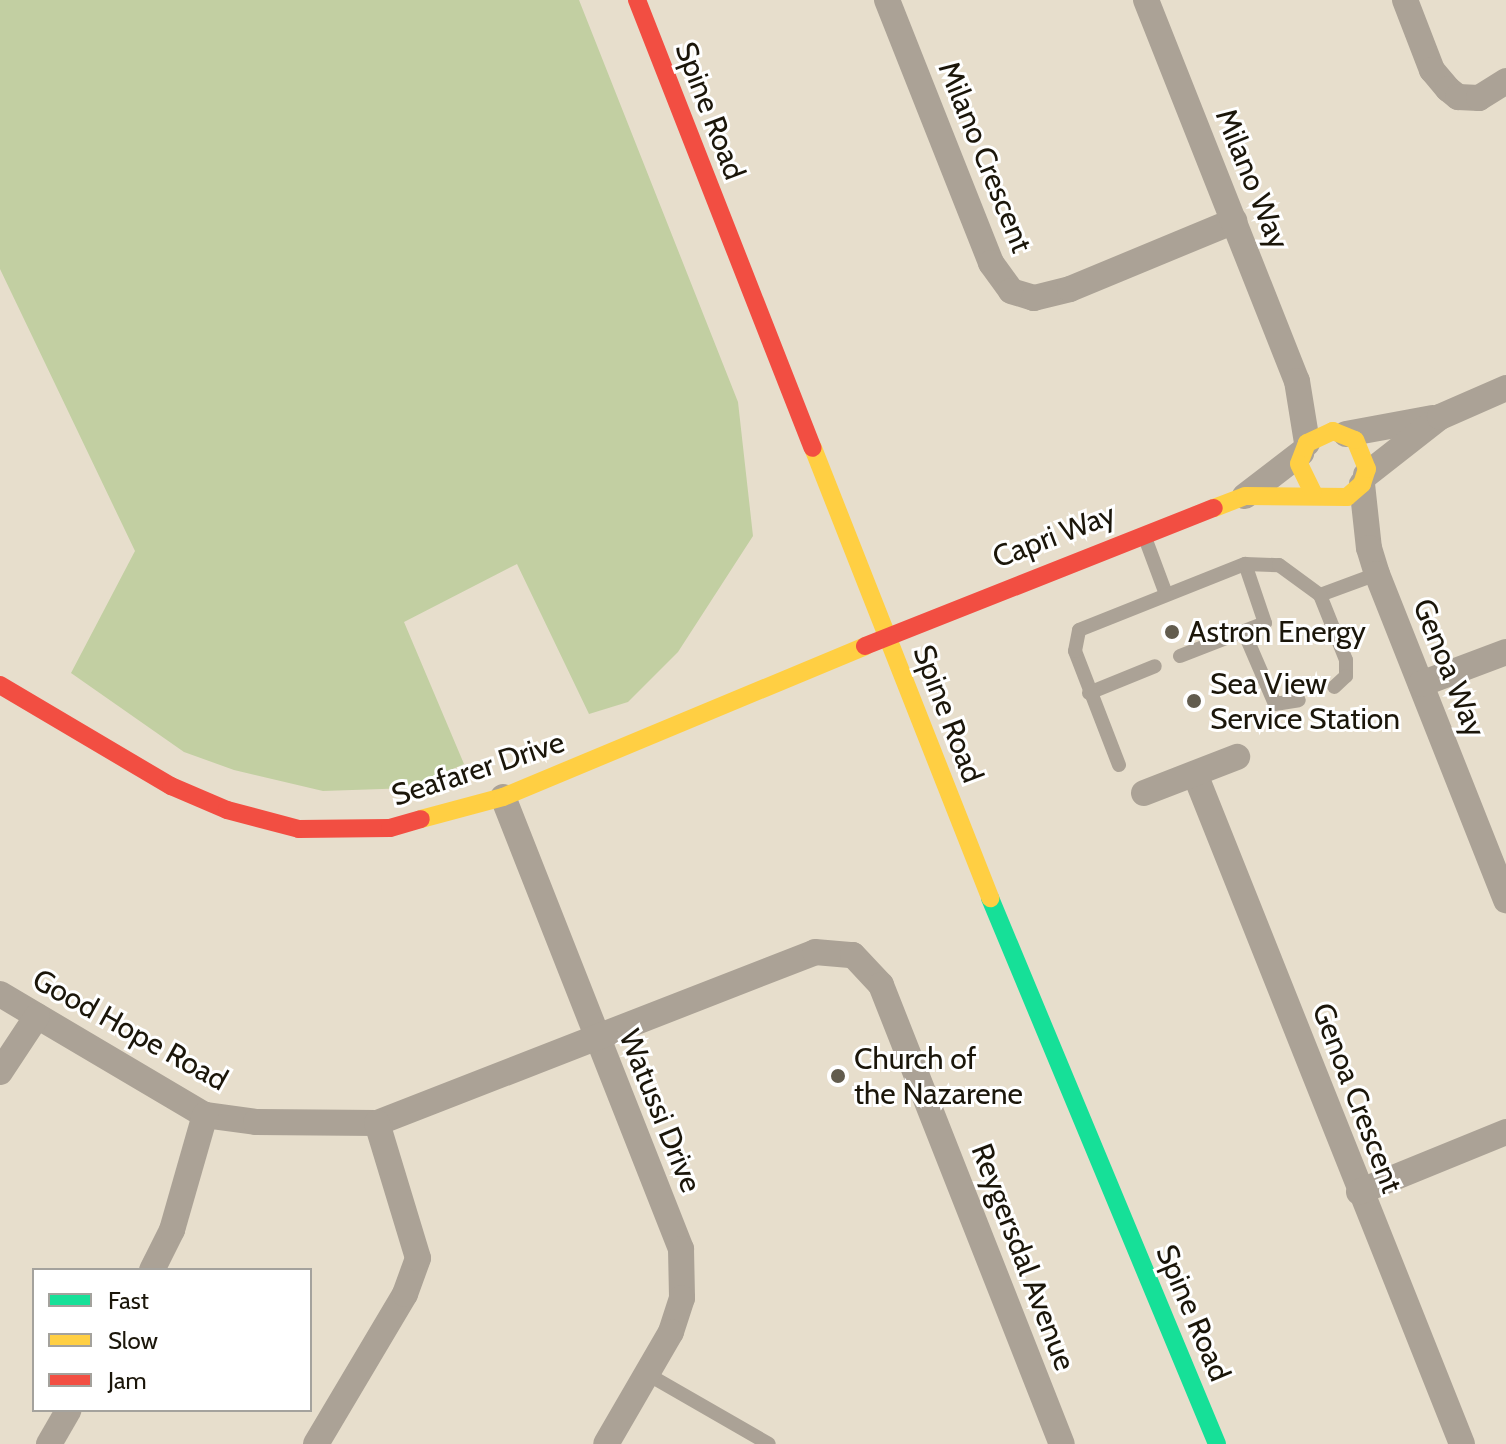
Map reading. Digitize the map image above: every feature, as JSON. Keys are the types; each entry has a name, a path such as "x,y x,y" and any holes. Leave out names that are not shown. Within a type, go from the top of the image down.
{"street":[{"name":"Spine Road","path":"637,0 887,636 1217,1444"},
{"name":"Milano Crescent","path":"887,0 991,263 1011,291 1034,298 1070,289 1234,221"},
{"name":"Milano Way","path":"1146,0 1297,381 1304,448"},
{"path":"1405,0 1432,70 1448,89 1458,97 1479,98 1506,81"},
{"name":"Milano Way","path":"1297,381 1340,432"},
{"path":"1440,417 1364,479 1347,497 1320,496 1300,475 1304,448 1340,432 1440,417 1506,388"},
{"path":"1340,432 1362,448 1364,479"},
{"name":"Capri Way","path":"887,636 1245,496 1304,448"},
{"name":"Genoa Way","path":"1364,479 1369,548 1377,574 1506,900"},
{"name":"Capri Way","path":"1245,496 1320,496"},
{"name":"Genoa Way","path":"1320,496 1369,548"},
{"name":"Seafarer Drive","path":"0,685 171,786 269,823 344,832 390,828 503,797 887,636"},
{"path":"1421,684 1506,652"},
{"path":"1144,793 1237,757"},
{"name":"Genoa Crescent","path":"1195,774 1462,1444"},
{"name":"Watussi Drive","path":"503,797 681,1249 682,1298 649,1375 606,1444"},
{"name":"Reygersdal Avenue","path":"597,1039 815,952 853,955 866,963 881,985 1062,1444"},
{"name":"Good Hope Road","path":"0,994 205,1115 256,1122 377,1123 597,1039"},
{"path":"0,1072 37,1016"},
{"path":"153,1268 172,1230 205,1115"},
{"path":"316,1444 405,1294 418,1258 377,1123"},
{"path":"1359,1192 1506,1132"},
{"path":"49,1444 68,1412"}],"lane":[{"path":"1144,535 1166,594"},
{"path":"1180,656 1244,632 1266,618 1245,564"},
{"path":"1119,765 1075,651 1079,630 1245,564 1279,565 1320,595 1346,660 1346,676 1334,687"},
{"path":"1320,595 1377,574"},
{"path":"1244,632 1275,704 1299,700"},
{"path":"1089,693 1155,666"},
{"path":"649,1375 769,1444"}],"green space":[{"path":"0,0 579,0 738,402 753,536 678,652 628,702 589,714 517,564 404,622 464,764 411,788 323,791 234,770 184,752 71,673 135,551 0,269"}],"traffic: fast":[{"path":"990,898 1217,1444"}],"traffic: slow":[{"path":"1214,508 1245,496 1347,497 1362,484 1367,469 1355,440 1333,431 1307,443 1299,464 1313,493"},
{"path":"813,448 990,898"},
{"path":"421,819 503,797 865,646"}],"traffic: jam":[{"path":"637,0 813,448"},
{"path":"865,646 1214,508"},
{"path":"0,685 171,786 227,810 299,829 390,828 421,819"}],"place":[{"name":"Astron Energy","path":"1172,632"},
{"name":"Sea View Service Station","path":"1194,701"},
{"name":"Church of the Nazarene","path":"838,1076"}]}
